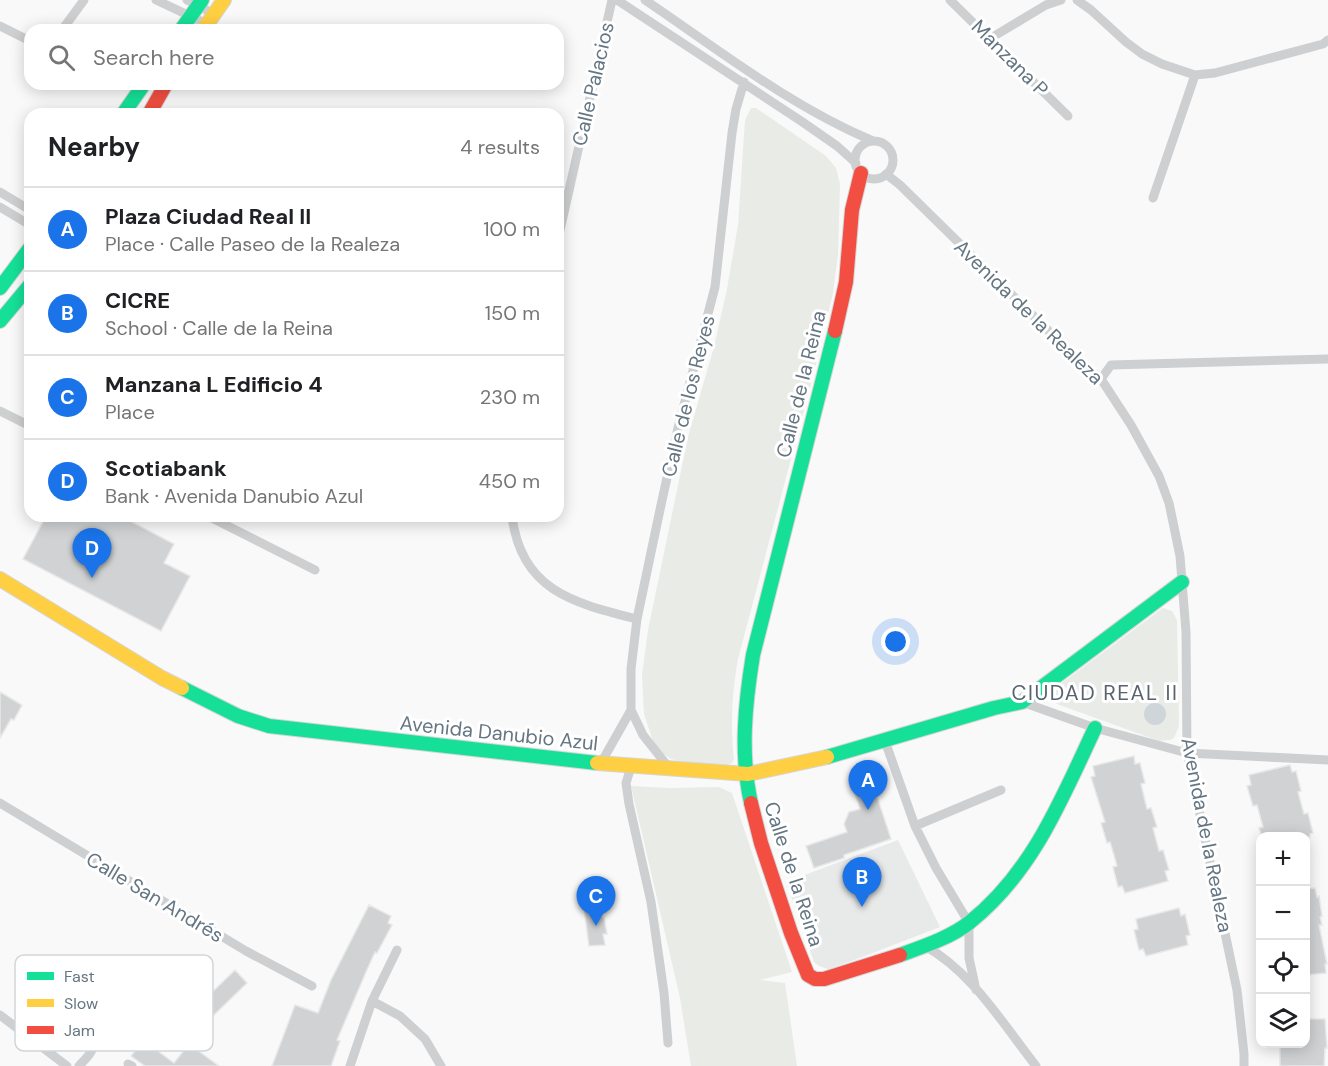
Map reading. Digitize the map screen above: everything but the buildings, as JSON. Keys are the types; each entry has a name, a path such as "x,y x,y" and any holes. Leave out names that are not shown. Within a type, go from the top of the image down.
{"street":[{"path":"67,24 84,0"},
{"path":"156,0 194,6 208,23 224,0"},
{"name":"Calle Palacios","path":"564,212 612,0"},
{"path":"617,0 744,82 837,146 865,177 876,179 891,169 893,155 885,144 842,128 810,110 645,0"},
{"name":"Manzana P","path":"951,0 1068,116"},
{"path":"991,38 1046,5 1061,0"},
{"path":"1077,0 1142,54 1162,64 1195,75 1215,73 1323,44 1328,40"},
{"path":"184,24 194,6"},
{"path":"0,26 24,38"},
{"path":"1153,198 1195,75"},
{"name":"Calle de los Reyes","path":"670,769 643,735 631,710 631,669 637,619 678,428 715,287 732,133 744,82"},
{"path":"127,108 140,90"},
{"path":"152,108 163,90"},
{"path":"858,168 855,157 861,146 873,141"},
{"name":"Calle de la Reina","path":"858,168 846,282 749,676 745,702 744,740 750,799 761,843 791,933 808,975 815,979 824,979 925,946 969,923 1005,888 1032,854 1053,818 1095,728"},
{"name":"Avenida de la Realeza","path":"886,174 1101,379 1126,417 1159,476 1176,531 1182,582 1186,632 1187,753 1237,990 1244,1066"},
{"path":"0,192 24,206"},
{"path":"0,207 24,221"},
{"path":"0,288 24,256"},
{"path":"0,321 24,292"},
{"path":"1101,379 1111,365 1328,359"},
{"path":"0,411 24,423"},
{"path":"220,522 315,570"},
{"path":"513,522 516,538 523,555 531,568 546,584 564,597 594,608 637,619"},
{"name":"Avenida Danubio Azul","path":"0,579 162,678 238,716 269,726 630,767 748,774 812,762 994,708 1022,702 1182,582"},
{"path":"1022,702 1095,728 1187,753 1328,760"},
{"name":"Calle de los Reyes","path":"601,763 631,710"},
{"path":"885,741 915,826 936,868 969,923 969,958 976,990"},
{"path":"630,767 626,783 651,902 664,993 668,1043"},
{"path":"915,826 1001,790"},
{"name":"Calle San Andrés","path":"0,803 246,951 312,986"},
{"path":"925,946 940,954 976,990 1035,1066"},
{"path":"350,1066 372,1001 397,950"},
{"path":"372,1001 400,1016 425,1039 441,1066"},
{"path":"0,1015 15,1026"},
{"path":"47,1051 67,1066"},
{"path":"79,1066 91,1051"}],"shaded area":[{"path":"751,108 756,108 826,156 836,168 840,184 838,255 833,293 814,372 738,659 732,709 734,759 732,763 725,766 683,762 671,759 662,753 653,741 644,714 642,675 648,630 688,437 714,347 727,289 738,225 745,120"},
{"path":"1163,608 1172,611 1177,620 1179,726 1174,738 1159,741 1057,704 1053,700 1053,692 1058,686"},
{"path":"1155,703 1163,706 1166,714 1163,722 1155,725 1147,722 1144,714 1147,706"},
{"path":"631,786 719,787 732,793 792,972 760,980 785,983 797,1066 691,1066 680,998"},
{"path":"898,840 940,927 828,969 819,966 814,962 786,882"}],"traffic: fast":[{"path":"185,24 202,0"},
{"path":"127,108 140,90"},
{"path":"0,288 24,256"},
{"path":"0,321 24,292"},
{"path":"751,803 746,766 745,729 753,655 835,331"},
{"path":"827,757 994,708 1022,702 1182,582"},
{"path":"182,688 238,716 269,726 597,763"},
{"path":"900,955 936,941 963,927 992,902 1011,880 1029,857 1058,807 1095,728"}],"traffic: slow":[{"path":"207,24 224,0"},
{"path":"0,579 182,688"},
{"path":"597,763 748,774 827,757"}],"traffic: jam":[{"path":"152,108 163,90"},
{"path":"835,331 846,282 852,210 861,173"},
{"path":"751,803 761,843 791,933 808,975 815,979 824,979 900,955"}],"place":[{"name":"Scotiabank","path":"92,578"},
{"name":"Plaza Ciudad Real II","path":"868,810"},
{"name":"CICRE","path":"862,907"},
{"name":"Manzana L Edificio 4","path":"596,926"}],"district":[{"name":"CIUDAD REAL II","path":"1095,693"}]}
